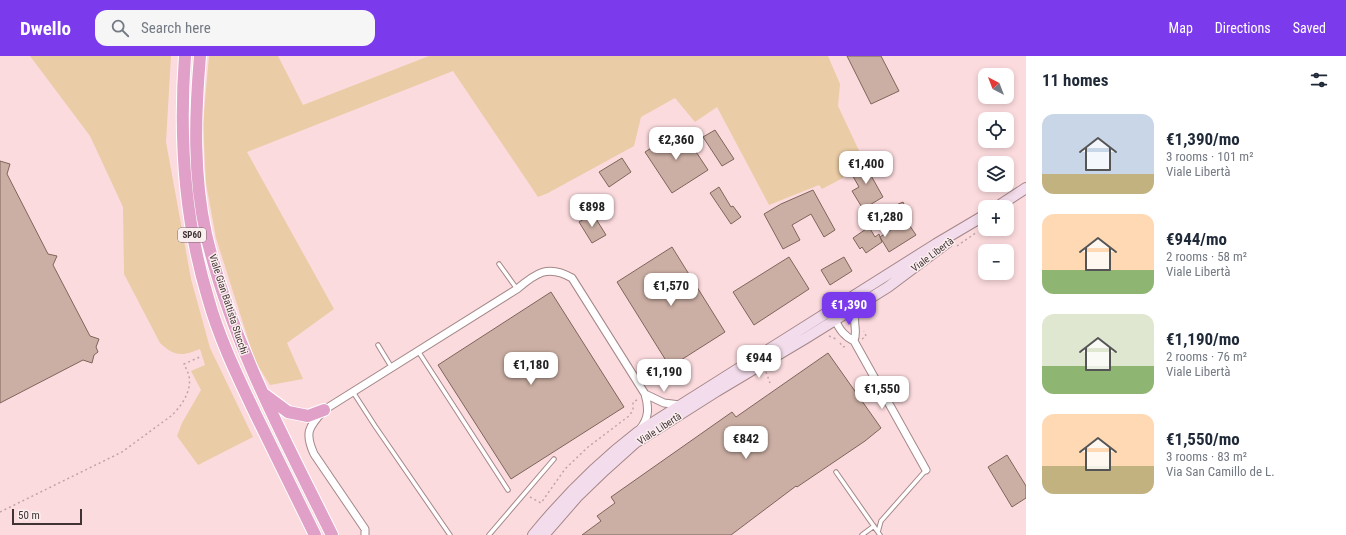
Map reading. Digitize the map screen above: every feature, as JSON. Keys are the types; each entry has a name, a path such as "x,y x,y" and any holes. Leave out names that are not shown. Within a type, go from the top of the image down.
{"highway":[{"name":"Viale Gian Battista Stucchi","path":"185,56 182,113 182,145 185,187 191,228 202,279 229,358 315,535"},
{"name":"Viale Gian Battista Stucchi","path":"200,56 196,97 195,144 206,233 220,284 243,349 262,393 332,535"},
{"path":"262,393 288,412 308,416 324,410"}],"main road":[{"path":"1008,200 1026,188"},
{"path":"971,224 978,220"},
{"name":"Viale Libertà","path":"533,535 587,476 617,448 638,432 834,303 861,291 971,224"},
{"name":"Viale Libertà","path":"544,535 577,497 604,470 635,443 860,305 910,271 971,224"}],"street":[{"path":"365,535 365,529 314,454 308,442 308,433 315,420 324,410 517,289 538,273 554,271 564,273 572,278 645,394 648,408 647,417 638,432"},
{"path":"854,341 857,335 854,320 857,309 860,305"},
{"path":"835,320 842,333 847,338 854,341 926,470"},
{"path":"645,394 664,403 680,405"}],"lane":[{"path":"499,264 517,289"},
{"path":"378,345 392,368"},
{"path":"418,351 508,490"},
{"path":"353,392 374,426 450,535"},
{"path":"489,535 554,459"},
{"path":"879,534 881,521 926,470"},
{"path":"836,472 879,534"},
{"path":"862,535 874,526"}],"path":[{"path":"0,512 122,452 171,416 178,410 188,390 189,377 184,364 202,356"},
{"path":"766,372 770,383"}],"shaded area":[{"path":"30,56 171,56 166,142 191,279 210,348 253,437 198,465 177,436 182,423 201,390 191,371 205,365 200,349 179,354 170,351 160,343 124,274 123,207 90,136"},
{"path":"209,56 278,56 303,105 429,56 828,56 840,84 838,106 862,157 844,170 843,178 822,189 819,185 769,205 717,107 695,122 675,98 641,117 634,146 538,197 453,71 247,152 334,309 287,343 303,379 270,385 255,361 216,238 206,183 203,124"}],"building":[{"path":"847,56 881,56 899,91 871,104"},
{"path":"681,129 708,170 672,193 645,152"},
{"path":"715,130 734,159 722,166 703,137"},
{"path":"622,158 631,172 609,187 599,172"},
{"path":"871,158 876,168 869,172 883,197 863,209 852,191 859,187 850,171"},
{"path":"0,161 10,164 7,174 48,254 57,256 53,265 90,336 99,339 96,347 98,352 94,355 92,363 83,360 0,403"},
{"path":"719,187 731,207 733,206 741,217 731,224 710,193"},
{"path":"813,190 835,230 824,237 811,214 792,225 800,240 783,249 764,214 781,204"},
{"path":"903,202 908,213 900,217 894,206"},
{"path":"593,214 606,235 592,243 579,222"},
{"path":"906,220 916,235 889,252 880,237"},
{"path":"869,227 875,237 879,234 882,242 866,253 862,247 860,249 853,238"},
{"path":"672,247 725,332 670,367 617,282"},
{"path":"789,257 809,289 754,325 733,292"},
{"path":"844,257 852,271 830,285 821,270"},
{"path":"551,292 624,407 511,479 438,365"},
{"path":"828,353 881,428 865,441 797,487 796,486 731,535 582,535 601,521 597,516 615,503 611,497 732,412 736,417"},
{"path":"1007,455 1026,486 1026,498 1012,507 988,467"}]}
